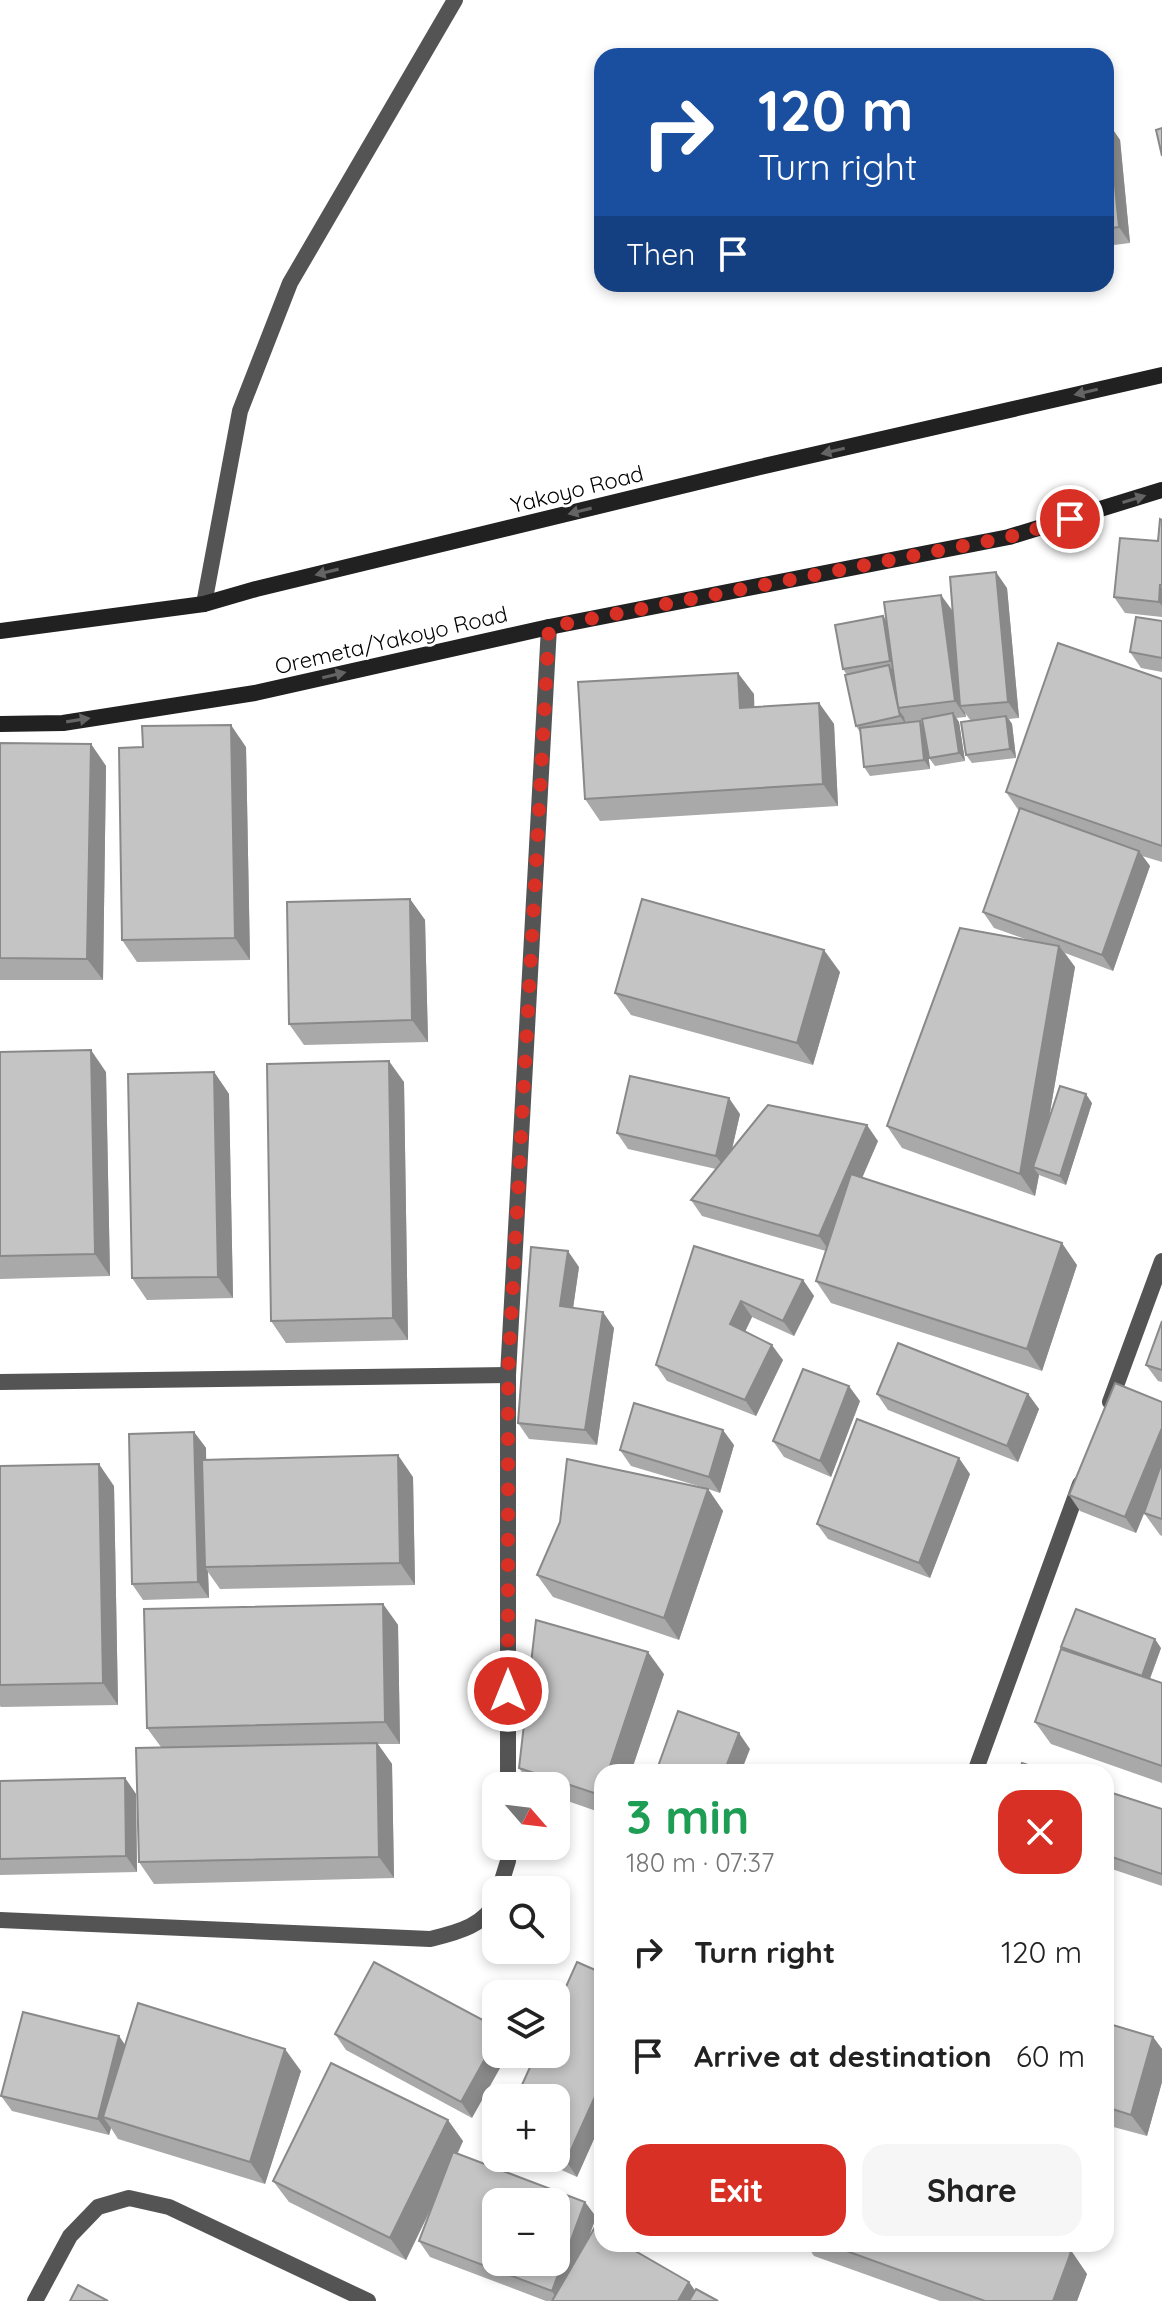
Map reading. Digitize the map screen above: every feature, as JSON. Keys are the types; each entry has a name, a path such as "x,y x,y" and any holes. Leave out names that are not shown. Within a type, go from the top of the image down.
{"main road":[{"name":"Yakoyo Road","path":"0,631 204,604 271,585 745,471 1162,375"},
{"name":"Oremeta/Yakoyo Road","path":"0,724 63,723 255,693 549,627 1009,537 1162,490"}],"street":[{"path":"204,604 240,411 290,283 455,0"},
{"path":"508,1772 508,1375 549,627"},
{"path":"1107,1411 1162,1261"},
{"path":"0,1382 508,1375"},
{"path":"978,1764 1085,1472"},
{"path":"0,1920 430,1939 467,1930 482,1917"},
{"path":"35,2301 70,2236 98,2207 129,2198 169,2207 368,2301"}],"building":[{"path":"1162,128 1162,156 1156,130"},
{"path":"1114,176 1119,227 1114,228"},
{"path":"1160,519 1162,585 1159,602 1114,597 1120,538 1158,541"},
{"path":"996,572 1008,702 960,706 950,577"},
{"path":"941,595 955,701 898,708 884,602"},
{"path":"883,616 890,661 843,669 835,625"},
{"path":"1136,617 1162,621 1162,658 1130,652"},
{"path":"1058,643 1162,679 1162,846 1006,792"},
{"path":"889,665 900,716 856,726 845,675"},
{"path":"738,673 740,708 819,703 823,784 585,799 578,682"},
{"path":"953,713 959,753 929,758 922,719"},
{"path":"1006,716 1010,749 966,755 961,722"},
{"path":"920,721 924,760 864,767 860,728"},
{"path":"231,725 235,938 122,940 119,748 143,747 142,726"},
{"path":"0,743 91,744 87,959 0,958"},
{"path":"1020,808 1139,851 1102,955 983,912"},
{"path":"410,899 412,1020 289,1024 287,902"},
{"path":"642,899 824,950 797,1043 615,993"},
{"path":"960,928 1059,946 1020,1174 887,1126"},
{"path":"91,1050 95,1254 0,1256 0,1052"},
{"path":"389,1061 393,1318 271,1321 267,1064"},
{"path":"214,1072 218,1277 132,1278 128,1074"},
{"path":"630,1076 729,1098 716,1156 617,1133"},
{"path":"1060,1086 1086,1094 1060,1176 1033,1167"},
{"path":"768,1105 867,1125 819,1236 691,1200"},
{"path":"851,1174 1062,1243 1027,1349 816,1281"},
{"path":"694,1246 803,1280 783,1321 741,1301 730,1324 772,1345 745,1400 656,1365"},
{"path":"531,1247 568,1251 560,1306 603,1312 585,1430 518,1423"},
{"path":"1162,1321 1162,1370 1146,1365"},
{"path":"898,1343 1028,1394 1007,1446 877,1394"},
{"path":"803,1369 849,1386 820,1461 773,1441"},
{"path":"1115,1383 1162,1402 1162,1428 1125,1517 1069,1495"},
{"path":"634,1403 723,1430 709,1477 620,1450"},
{"path":"857,1419 959,1458 919,1563 817,1524"},
{"path":"194,1432 198,1582 132,1584 129,1434"},
{"path":"398,1455 400,1563 205,1567 202,1460"},
{"path":"567,1459 708,1489 664,1618 537,1575 560,1522"},
{"path":"1162,1462 1162,1519 1144,1513"},
{"path":"99,1464 103,1683 0,1685 0,1466"},
{"path":"383,1604 385,1722 147,1728 144,1609"},
{"path":"1076,1609 1155,1639 1142,1676 1061,1647"},
{"path":"536,1620 648,1652 611,1764 594,1764 594,1793 570,1785 570,1772 531,1772 519,1768"},
{"path":"1061,1649 1162,1683 1162,1766 1035,1722"},
{"path":"678,1711 739,1733 727,1764 659,1764"},
{"path":"377,1743 379,1857 139,1862 136,1748"},
{"path":"125,1778 126,1856 0,1859 0,1781"},
{"path":"1114,1794 1162,1809 1162,1874 1114,1858"},
{"path":"374,1962 482,2020 482,2064 461,2102 335,2034"},
{"path":"577,1962 594,1969 594,2099 570,2152 570,2084 522,2084 530,2068 570,2068 569,1980"},
{"path":"138,2003 285,2049 250,2162 103,2117"},
{"path":"23,2012 119,2036 98,2119 1,2096"},
{"path":"1114,2025 1153,2037 1131,2115 1114,2110"},
{"path":"331,2063 448,2120 390,2238 273,2181"},
{"path":"453,2152 482,2163 482,2172 506,2172 548,2188 482,2188 482,2265 419,2241"},
{"path":"570,2196 585,2202 570,2242"},
{"path":"594,2229 594,2252 637,2252 689,2282 678,2301 552,2301 567,2276 570,2276 570,2270"},
{"path":"849,2252 1071,2252 1053,2301 985,2301"},
{"path":"512,2276 558,2276 552,2291"},
{"path":"78,2285 108,2301 70,2301"},
{"path":"696,2289 718,2301 689,2301"}],"route":[{"path":"508,1691 508,1375 549,627 1009,537 1070,519"}]}
